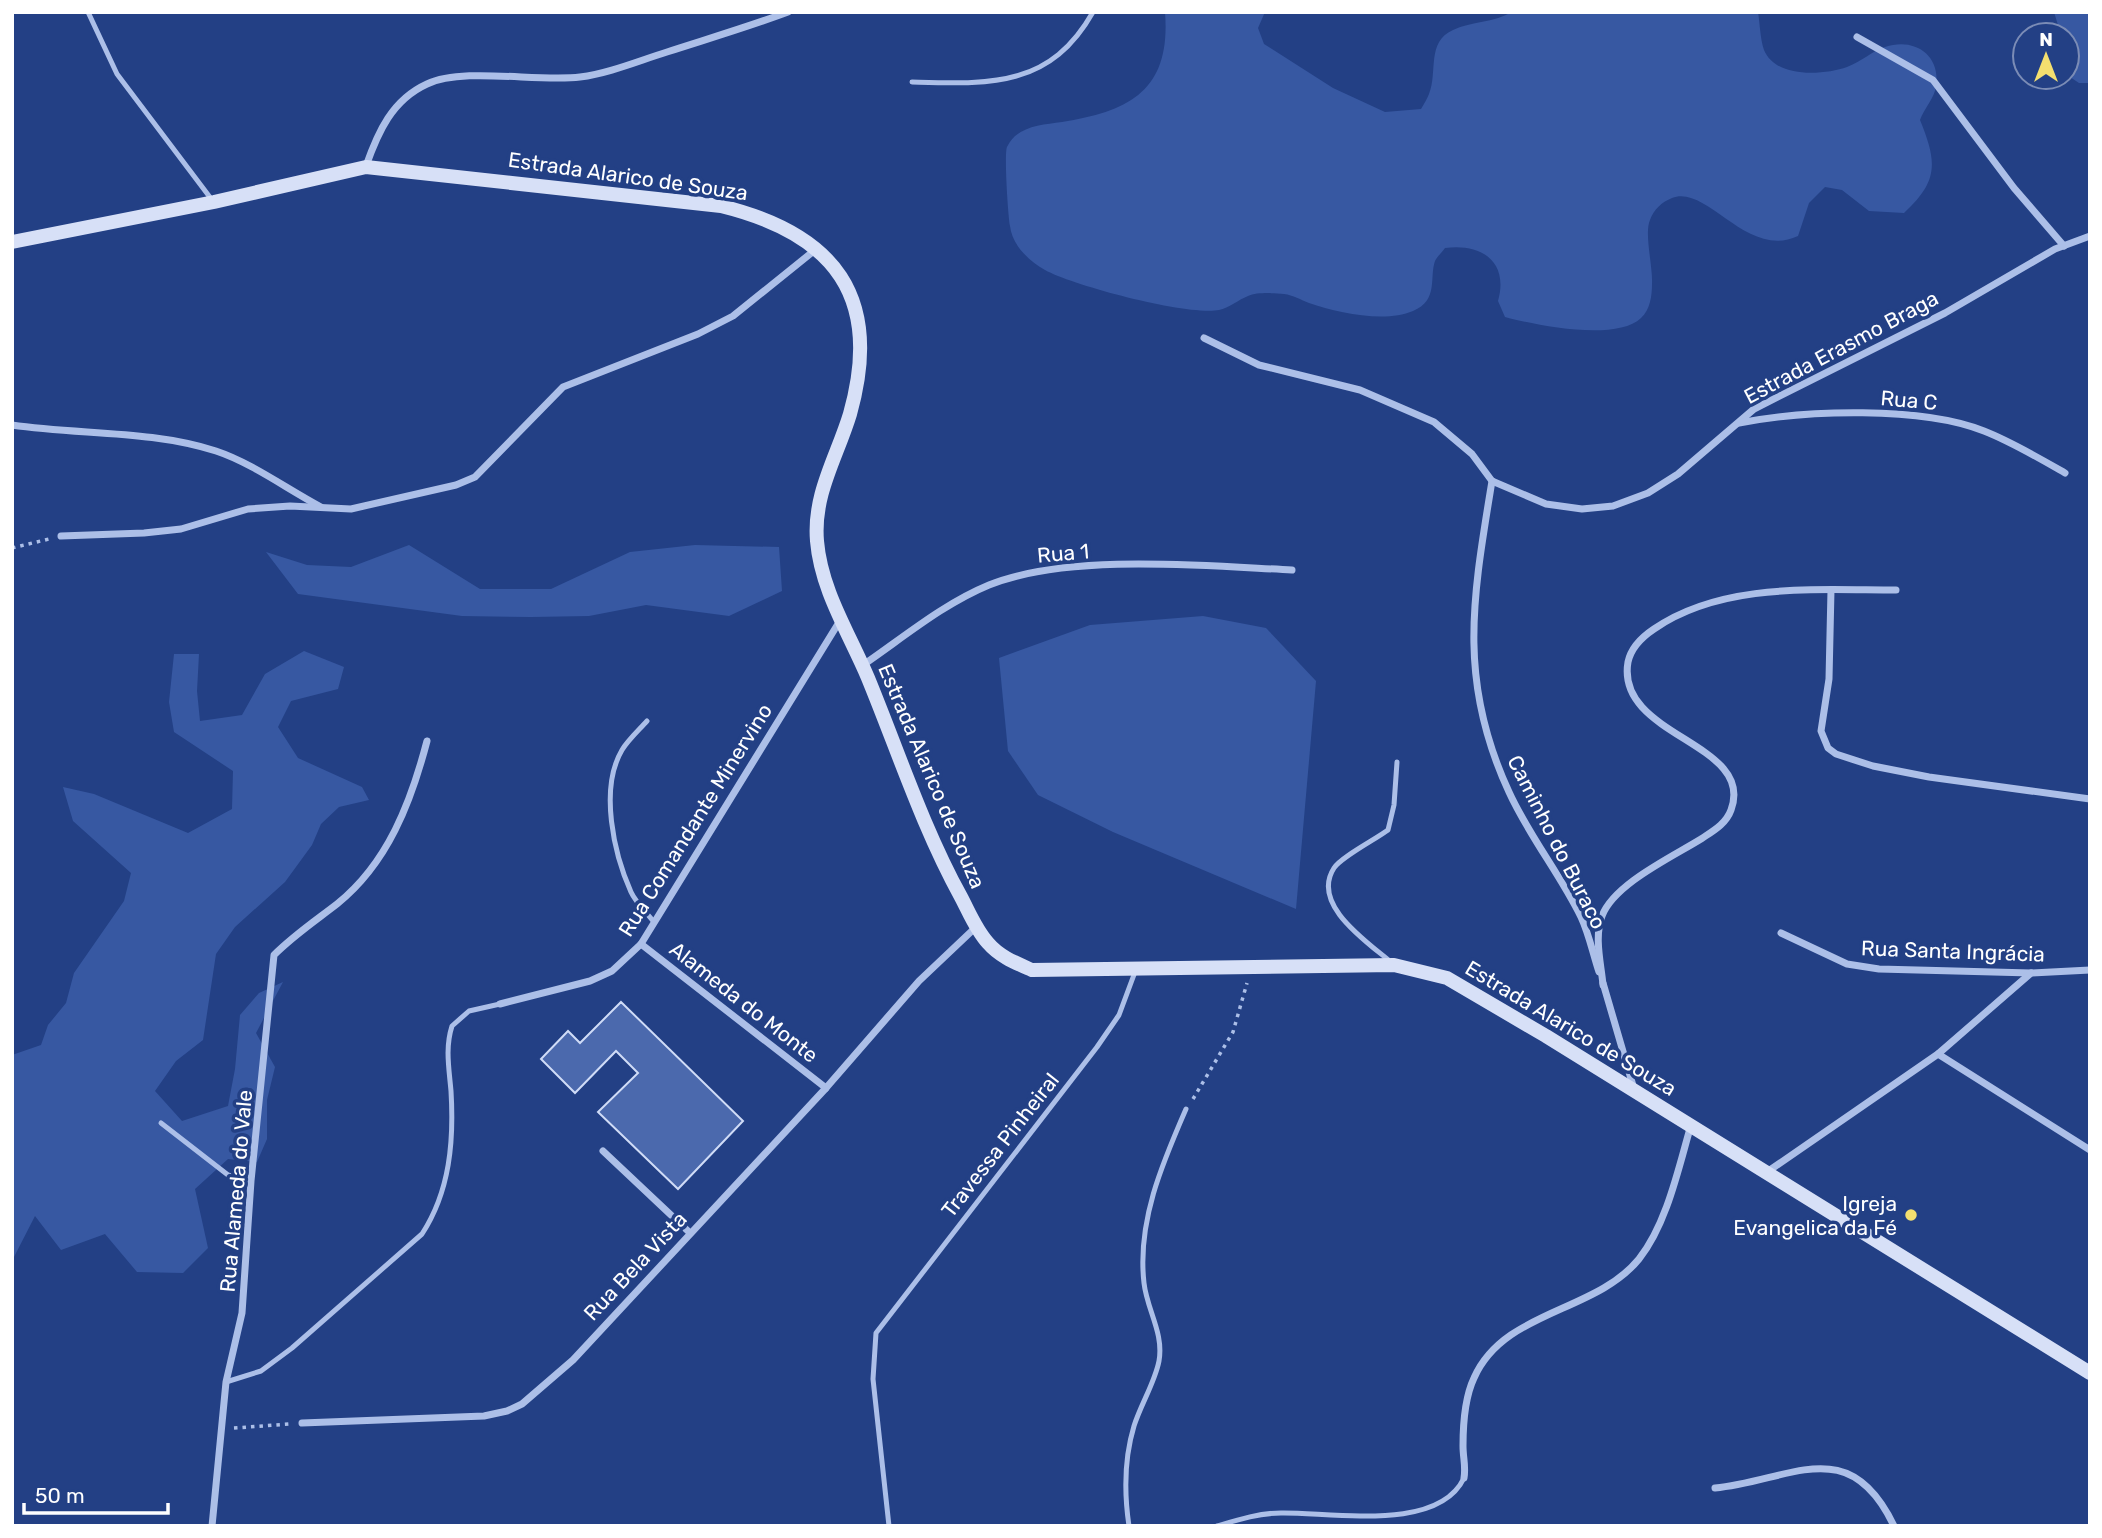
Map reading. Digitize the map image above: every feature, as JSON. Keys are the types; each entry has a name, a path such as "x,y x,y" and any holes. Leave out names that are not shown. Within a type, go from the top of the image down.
{"main road":[{"name":"Estrada Alarico de Souza","path":"12,242 214,202 366,167 721,206 754,214 785,227 816,249 837,269 853,298 861,331 859,372 849,415 822,485 817,510 820,567 923,818 977,926 988,942 1008,960 1032,970 1394,965 1447,978 1692,1124 2090,1373"}],"street":[{"path":"366,167 377,134 388,115 409,94 428,83 457,78 542,80 599,74 788,12"},
{"path":"1857,37 1933,80 2014,188 2064,246"},
{"name":"Estrada Erasmo Braga","path":"1492,481 1546,503 1582,509 1613,506 1648,493 1678,474 1754,409 1852,358 1895,339 2064,246 2090,236"},
{"path":"61,536 144,533 181,528 248,509 290,506 351,509 456,485 475,477 563,387 698,334 733,316 816,249"},
{"path":"1203,338 1259,365 1360,390 1434,422 1472,454 1492,481"},
{"name":"Rua C","path":"1738,423 1835,415 1895,414 1940,419 1982,430 2065,473"},
{"path":"12,425 177,441 218,452 324,509"},
{"name":"Caminho do Buraco","path":"1492,481 1473,608 1477,696 1488,740 1510,794 1581,918 1634,1090"},
{"name":"Rua 1","path":"862,666 952,603 990,585 1033,572 1124,565 1292,570"},
{"path":"1603,985 1598,936 1602,915 1620,890 1725,822 1733,800 1728,776 1717,761 1643,710 1632,697 1627,682 1628,660 1635,646 1666,621 1692,608 1739,596 1831,590 1896,590"},
{"path":"1831,590 1829,679 1821,731 1828,748 1836,754 1873,766 1929,777 2090,799"},
{"name":"Rua Comandante Minervino","path":"500,1004 590,981 612,971 640,944 842,618"},
{"name":"Rua Alameda do Vale","path":"221,1429 226,1382 242,1313 251,1181 268,1037 274,955 304,926 338,903 375,865 399,825 415,785 427,741"},
{"name":"Rua Bela Vista","path":"302,1423 484,1416 507,1411 538,1392 573,1360 689,1232 826,1088 919,981 977,926"},
{"name":"Rua Santa Ingrácia","path":"1781,933 1847,964 1879,969 2031,973 2090,970"},
{"name":"Alameda do Monte","path":"640,944 826,1088"},
{"path":"1767,1172 1938,1054 2031,973"},
{"path":"1938,1054 2090,1150"},
{"path":"1464,1478 1466,1408 1472,1380 1485,1356 1505,1337 1613,1280 1639,1259 1666,1207 1692,1124"},
{"path":"603,1151 689,1232"},
{"path":"212,1526 221,1429"},
{"path":"1715,1488 1745,1485 1794,1469 1823,1467 1844,1471 1870,1488 1894,1526"}],"lane":[{"path":"88,12 117,74 214,202"},
{"path":"912,82 970,84 1012,78 1047,65 1078,38 1093,12"},
{"path":"647,721 622,750 615,768 611,795 620,862 633,895 654,922"},
{"path":"1394,965 1340,916 1332,901 1330,884 1334,867 1388,830 1394,805 1397,762"},
{"name":"Travessa Pinheiral","path":"889,1526 873,1379 876,1333 1097,1047 1119,1015 1135,970"},
{"path":"226,1382 261,1371 292,1348 422,1234 435,1214 451,1155 451,1093 447,1052 452,1026 469,1012 500,1004"},
{"path":"1129,1526 1124,1487 1128,1455 1133,1428 1159,1362 1160,1340 1144,1285 1143,1232 1163,1160 1186,1109"},
{"path":"161,1123 228,1175 251,1181"},
{"path":"1217,1526 1279,1513 1360,1517 1416,1510 1448,1498 1459,1489 1464,1478"}],"path":[{"path":"12,548 61,536"},
{"path":"1186,1109 1233,1032 1252,968"},
{"path":"221,1429 302,1423"}],"shaded area":[{"path":"1165,12 1265,12 1258,28 1264,44 1333,88 1385,112 1421,109 1432,85 1436,50 1445,35 1460,27 1512,12 1758,12 1764,50 1770,59 1789,70 1814,73 1837,70 1880,49 1896,45 1915,47 1930,57 1936,75 1935,90 1920,120 1930,148 1932,170 1924,191 1904,213 1869,211 1842,190 1825,187 1809,203 1798,236 1779,241 1745,231 1699,201 1685,197 1672,198 1656,209 1648,226 1652,284 1648,307 1641,318 1629,325 1613,329 1575,330 1505,317 1498,301 1500,276 1496,266 1481,252 1458,247 1445,248 1436,259 1432,288 1427,301 1402,315 1347,313 1321,307 1291,295 1275,293 1252,295 1219,310 1183,309 1158,304 1060,277 1027,257 1011,233 1006,161 1007,147 1011,140 1023,131 1108,111 1127,103 1142,92 1154,78 1161,60 1165,38"},
{"path":"2054,12 2090,12 2090,83 2081,83 2081,21 2057,21"},
{"path":"409,545 480,589 551,589 630,552 695,545 779,547 782,591 729,616 646,605 589,616 462,616 298,594 266,552 307,565 351,567"},
{"path":"1203,616 1266,628 1316,681 1296,909 1113,832 1038,795 1008,751 999,658 1090,625"},
{"path":"304,651 344,667 338,689 291,701 278,727 298,758 362,787 369,800 339,807 321,824 312,845 285,882 235,927 216,954 203,1040 176,1061 155,1091 182,1121 228,1106 235,1069 240,1015 259,993 283,982 256,1033 275,1067 267,1100 267,1139 257,1162 228,1159 195,1189 208,1248 183,1273 137,1272 105,1234 61,1250 35,1216 14,1257 12,1268 12,1055 41,1045 48,1025 66,1003 74,973 124,901 131,873 73,821 63,787 94,794 188,833 232,809 233,771 174,732 169,702 174,654 199,654 197,691 200,721 242,715 265,674"}],"building":[{"path":"621,1002 743,1121 678,1189 598,1112 638,1073 616,1051 575,1093 541,1059 568,1031 580,1043"}],"place":[{"name":"Igreja Evangelica da Fé","path":"1911,1215"}]}
